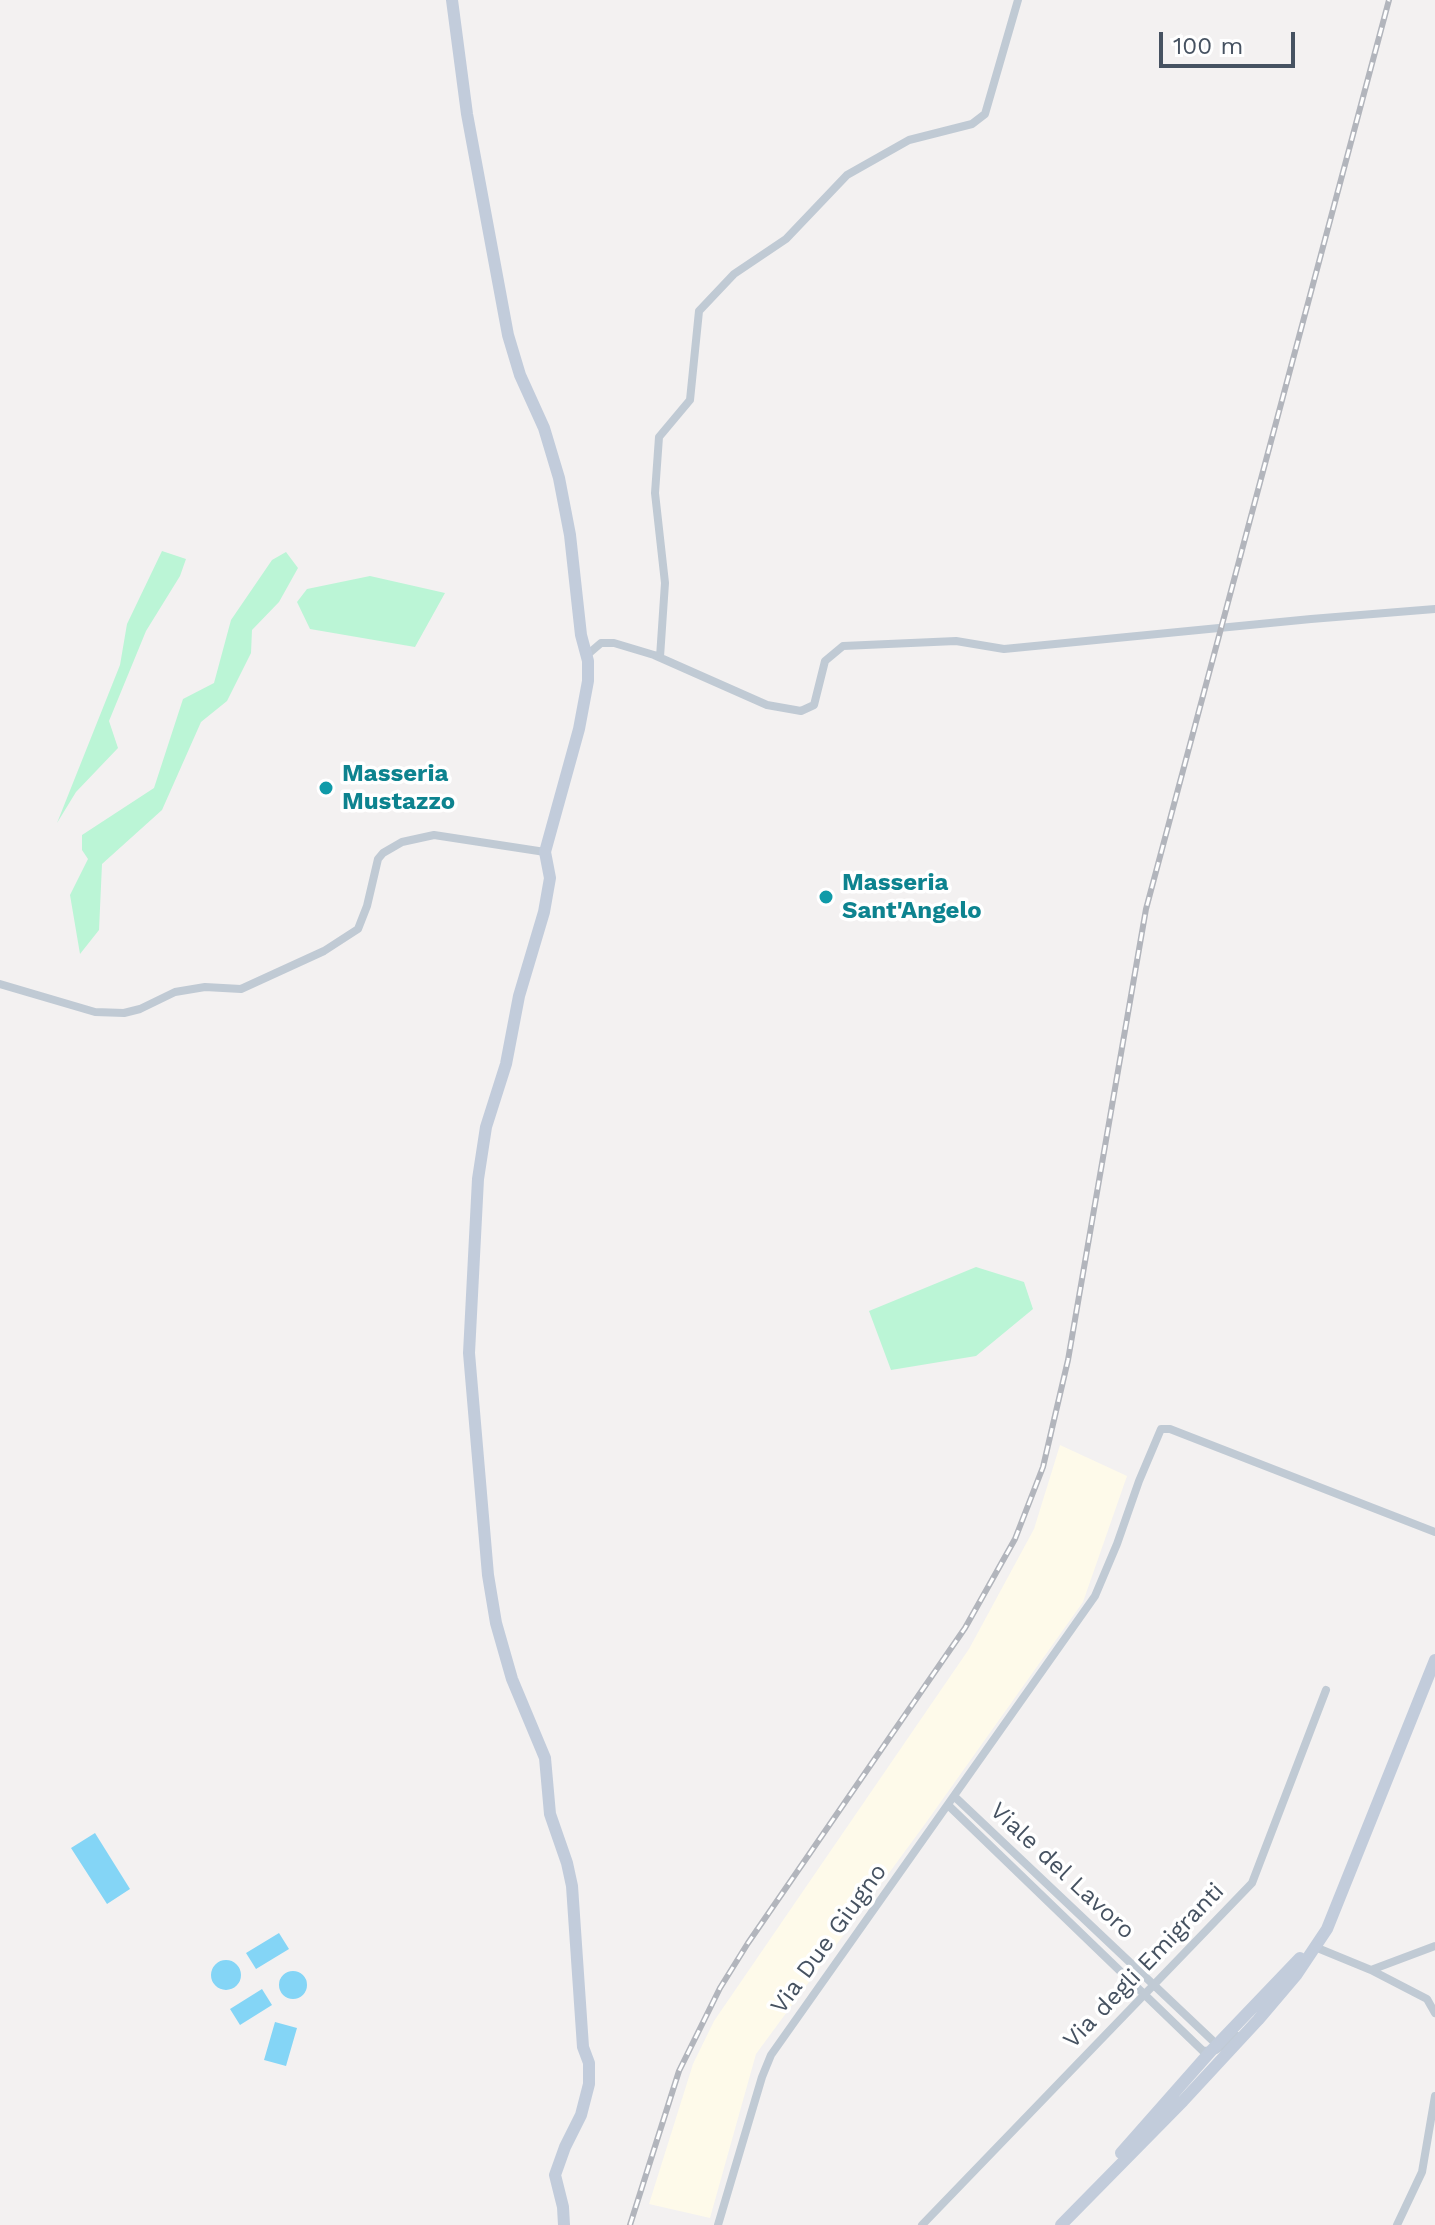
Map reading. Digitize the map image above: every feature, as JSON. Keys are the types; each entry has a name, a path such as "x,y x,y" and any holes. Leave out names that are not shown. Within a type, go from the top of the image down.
{"street":[{"path":"452,0 467,114 508,335 520,375 544,428 559,478 570,535 581,635 587,655 588,681 579,729 545,852 550,878 544,912 519,996 506,1064 486,1127 478,1179 469,1353 488,1575 496,1623 512,1679 545,1758 550,1814 572,1886 583,2047 589,2063 589,2084 581,2115 555,2175 564,2225"},
{"path":"660,657 665,583 655,493 659,437 690,400 699,311 734,274 786,239 847,175 909,140 972,124 985,114 1018,0"},
{"path":"587,655 601,643 608,642 660,657 767,705 801,711 814,705 825,661 843,646 956,641 1004,649 1435,609"},
{"path":"0,984 95,1012 124,1013 175,992 205,987 241,989 324,951 358,929 378,859 402,842 434,835 545,852"},
{"name":"Via Due Giugno","path":"718,2225 771,2055 1095,1596 1161,1429 1170,1429 1435,1532"},
{"path":"1060,2225 1169,2116 1260,2017 1297,1974 1327,1929 1435,1660"},
{"name":"Via degli Emigranti","path":"922,2225 1252,1883 1326,1690"},
{"name":"Viale del Lavoro","path":"955,1797 1153,1985 1208,2048"},
{"path":"949,1806 1144,1995 1208,2048"},
{"path":"1060,2225 1191,2073 1208,2048 1258,2003 1327,1929"},
{"path":"1371,1970 1435,1946"},
{"path":"1315,1947 1371,1970 1427,1999 1435,2013"},
{"path":"1208,2048 1234,2039 1260,2017"},
{"path":"1169,2116 1173,2106 1198,2079 1208,2048"},
{"path":"1397,2225 1422,2172 1435,2096"}],"shaded area":[{"path":"1060,1445 1127,1476 1083,1602 756,2054 710,2218 649,2204 693,2064 714,2021 969,1649 1034,1529"}],"green space":[{"path":"162,551 186,559 180,576 146,631 109,721 118,748 76,792 57,823 120,665 127,624"},
{"path":"286,552 298,568 279,602 252,630 251,653 227,701 201,722 162,810 102,864 99,930 80,954 70,895 88,859 82,850 82,835 154,788 183,699 214,683 231,620 272,560"},
{"path":"370,576 445,593 415,647 310,629 297,602 307,589"},
{"path":"976,1267 1024,1282 1033,1309 976,1356 891,1370 869,1311"}],"water":[{"path":"95,1833 130,1889 107,1904 71,1848"},
{"path":"279,1933 289,1949 256,1969 246,1953"},
{"path":"226,1960 232,1961 240,1969 240,1981 232,1989 226,1990 220,1989 212,1981 211,1975 212,1969 220,1961"},
{"path":"293,1971 303,1975 307,1985 303,1995 293,1999 283,1995 279,1985 283,1975"},
{"path":"262,1989 272,2005 240,2025 230,2009"},
{"path":"275,2022 297,2028 286,2066 264,2060"}],"railway":[{"path":"630,2225 679,2071 720,1988 965,1628 1015,1539 1043,1467 1068,1360 1146,909 1389,0"}],"place":[{"name":"Masseria Mustazzo","path":"326,788"},
{"name":"Masseria Sant'Angelo","path":"826,897"}]}
